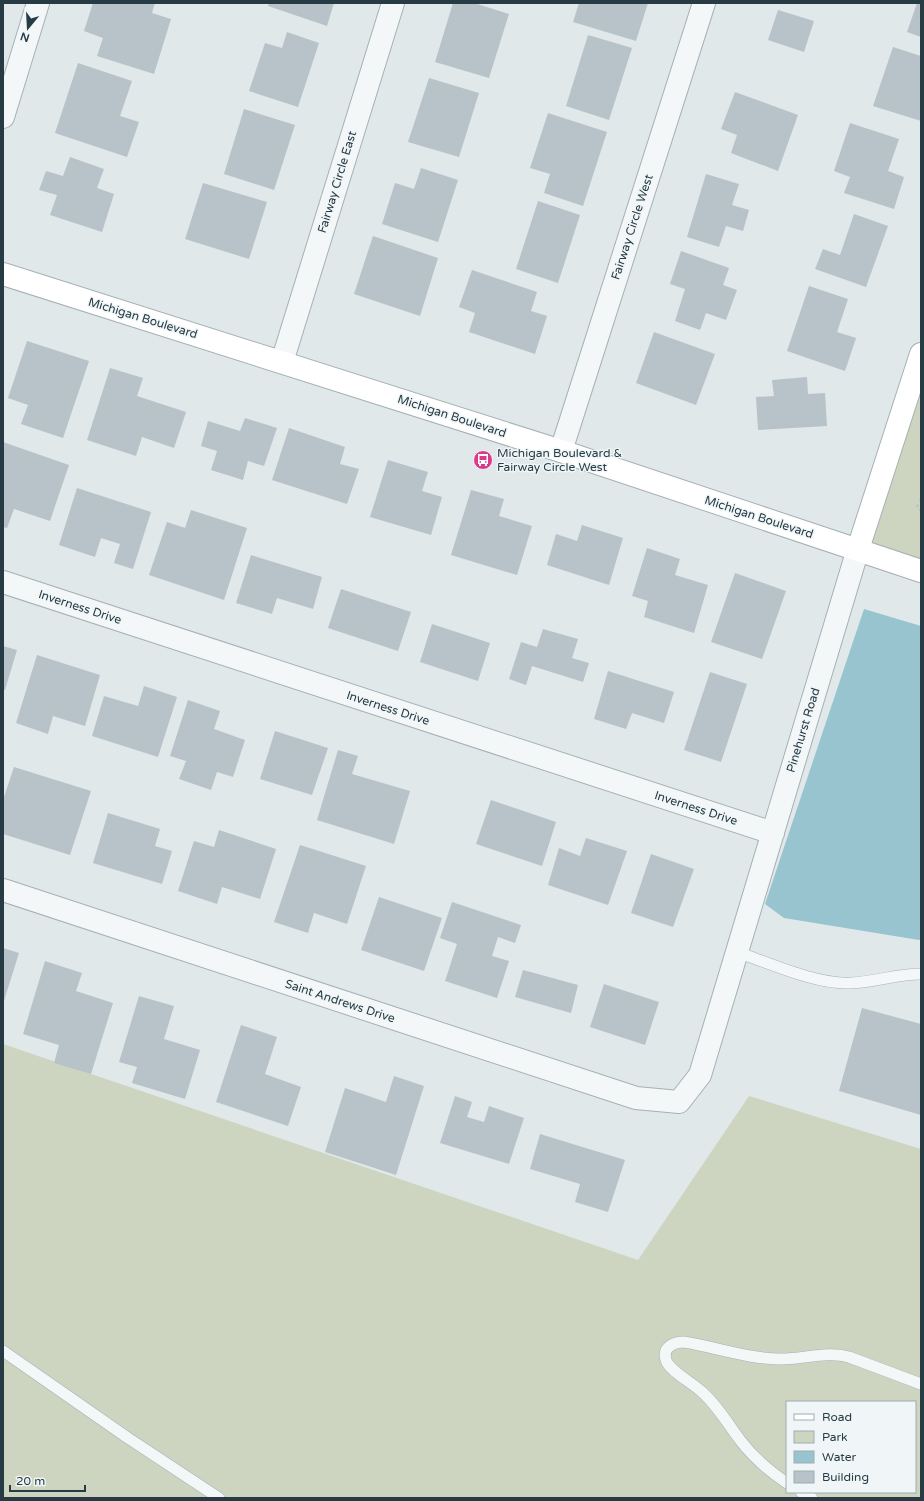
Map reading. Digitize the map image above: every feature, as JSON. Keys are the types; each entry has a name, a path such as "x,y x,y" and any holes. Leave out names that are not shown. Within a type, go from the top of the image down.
{"street":[{"path":"3,117 38,3"},
{"name":"Fairway Circle East","path":"282,362 393,3"},
{"name":"Fairway Circle West","path":"561,451 704,3"},
{"name":"Michigan Boulevard","path":"3,274 561,451 921,571"},
{"name":"Pinehurst Road","path":"679,1102 700,1075 858,549 921,354"},
{"name":"Inverness Drive","path":"3,582 772,833"},
{"name":"Saint Andrews Drive","path":"3,890 636,1098 679,1102"}],"lane":[{"path":"737,952 818,980 833,983 850,983 910,974 921,974"},
{"path":"786,1482 750,1453 712,1401 702,1391 669,1365 665,1356 671,1344 684,1342 775,1359 838,1354 921,1384"},
{"path":"3,1351 133,1442 219,1498"},
{"path":"803,1493 812,1498"}],"path":[{"path":"921,499 917,507 921,511"}],"green space":[{"path":"921,354 921,571 858,549"},
{"path":"3,1044 638,1260 749,1096 921,1149 921,1498 3,1498"}],"water":[{"path":"864,609 921,626 921,939 919,940 784,918 765,904"}],"building":[{"path":"93,3 155,3 152,13 171,19 154,74 97,56 103,38 84,31"},
{"path":"269,3 334,3 327,26 268,6"},
{"path":"453,3 474,3 509,14 489,78 435,62"},
{"path":"579,3 648,3 636,41 573,22"},
{"path":"917,3 921,3 921,37 907,32"},
{"path":"778,10 814,21 804,52 768,40"},
{"path":"287,32 319,43 298,107 249,91 265,43 282,48"},
{"path":"588,35 632,48 609,120 566,106"},
{"path":"893,47 921,56 921,121 873,106"},
{"path":"78,63 132,81 120,116 139,122 127,157 55,133"},
{"path":"429,78 479,93 459,157 408,142"},
{"path":"735,92 798,115 778,171 731,153 737,135 721,129"},
{"path":"244,109 295,125 274,190 224,174"},
{"path":"548,113 607,132 583,206 544,193 550,174 530,168"},
{"path":"850,123 899,139 888,171 904,177 894,209 844,193 850,177 834,171"},
{"path":"70,157 104,169 97,188 114,194 102,232 50,215 57,195 39,190 46,171 63,176"},
{"path":"421,168 458,180 438,242 382,224 395,183 414,189"},
{"path":"706,174 739,184 732,205 749,210 743,231 726,226 719,247 687,237"},
{"path":"203,183 267,202 249,259 185,239"},
{"path":"538,201 580,215 558,283 516,269"},
{"path":"854,214 888,226 866,287 815,269 823,249 840,255"},
{"path":"373,236 438,258 420,316 354,294"},
{"path":"681,251 729,268 723,285 737,290 726,320 706,313 700,330 675,321 685,289 670,284"},
{"path":"472,270 537,292 531,311 547,316 535,354 469,332 475,313 459,307"},
{"path":"809,286 848,299 837,332 856,338 845,371 787,351"},
{"path":"654,332 715,354 696,405 636,383"},
{"path":"27,341 89,361 63,438 21,424 28,405 8,398"},
{"path":"110,368 143,378 137,396 186,412 174,448 142,437 136,456 87,440"},
{"path":"807,377 808,394 825,393 827,426 758,430 756,397 774,396 772,380"},
{"path":"245,418 277,428 264,466 248,461 243,480 211,470 217,451 201,446 208,421 240,431"},
{"path":"289,428 345,447 340,464 359,469 347,504 272,480"},
{"path":"3,442 69,465 50,521 14,509 7,528 3,527"},
{"path":"388,460 428,472 422,491 442,497 431,535 370,517"},
{"path":"77,488 151,512 133,569 114,563 120,544 101,538 95,557 59,545"},
{"path":"471,490 504,499 499,516 532,526 517,575 451,555"},
{"path":"191,510 247,528 224,600 149,575 167,522 185,528"},
{"path":"582,525 623,538 609,585 547,565 556,534 577,541"},
{"path":"647,548 680,559 675,575 708,585 694,633 644,617 648,601 632,596"},
{"path":"251,555 322,577 313,609 277,598 272,614 236,603"},
{"path":"735,573 786,591 762,659 711,642"},
{"path":"341,589 411,612 398,651 328,628"},
{"path":"432,624 490,643 478,681 420,662"},
{"path":"543,629 578,639 572,658 589,663 583,682 532,666 526,685 509,679 521,642 537,647"},
{"path":"3,646 17,650 5,690 3,689"},
{"path":"37,655 100,675 85,726 53,716 48,734 16,723"},
{"path":"608,671 674,692 664,723 632,713 626,729 594,719"},
{"path":"710,672 747,684 721,762 684,750"},
{"path":"144,686 177,697 158,757 92,736 104,696 138,706"},
{"path":"188,700 220,711 214,729 245,740 233,777 217,772 211,790 179,779 186,761 170,756"},
{"path":"275,731 328,748 312,795 260,779"},
{"path":"338,750 358,756 352,774 410,791 394,844 317,820"},
{"path":"14,767 91,791 70,855 3,834 3,800"},
{"path":"491,800 556,822 542,866 476,844"},
{"path":"108,813 160,829 155,846 172,851 162,884 93,863"},
{"path":"219,830 276,849 260,899 222,887 217,904 178,891 194,841 214,847"},
{"path":"586,838 627,851 608,905 548,885 559,848 580,856"},
{"path":"300,845 366,866 347,924 314,913 308,933 274,922"},
{"path":"651,854 694,869 673,927 631,913"},
{"path":"379,897 442,918 424,971 361,950"},
{"path":"452,902 521,925 515,943 498,937 492,956 509,961 497,998 445,981 457,944 440,938"},
{"path":"3,948 19,953 3,1004"},
{"path":"45,961 82,973 76,991 113,1003 91,1074 54,1063 59,1045 23,1034"},
{"path":"523,970 578,985 571,1013 515,997"},
{"path":"604,984 659,1002 645,1045 590,1027"},
{"path":"139,996 174,1006 164,1039 200,1050 185,1099 132,1083 137,1067 119,1062"},
{"path":"862,1008 921,1024 921,1115 839,1091"},
{"path":"241,1025 277,1037 265,1074 301,1087 288,1126 216,1102"},
{"path":"394,1076 424,1086 396,1175 325,1152 345,1088 386,1102"},
{"path":"455,1096 472,1102 467,1117 484,1122 489,1106 524,1118 509,1164 440,1143"},
{"path":"540,1134 625,1160 608,1212 575,1202 580,1184 530,1169"}],"place":[{"name":"Michigan Boulevard & Fairway Circle West","path":"483,460"}]}
